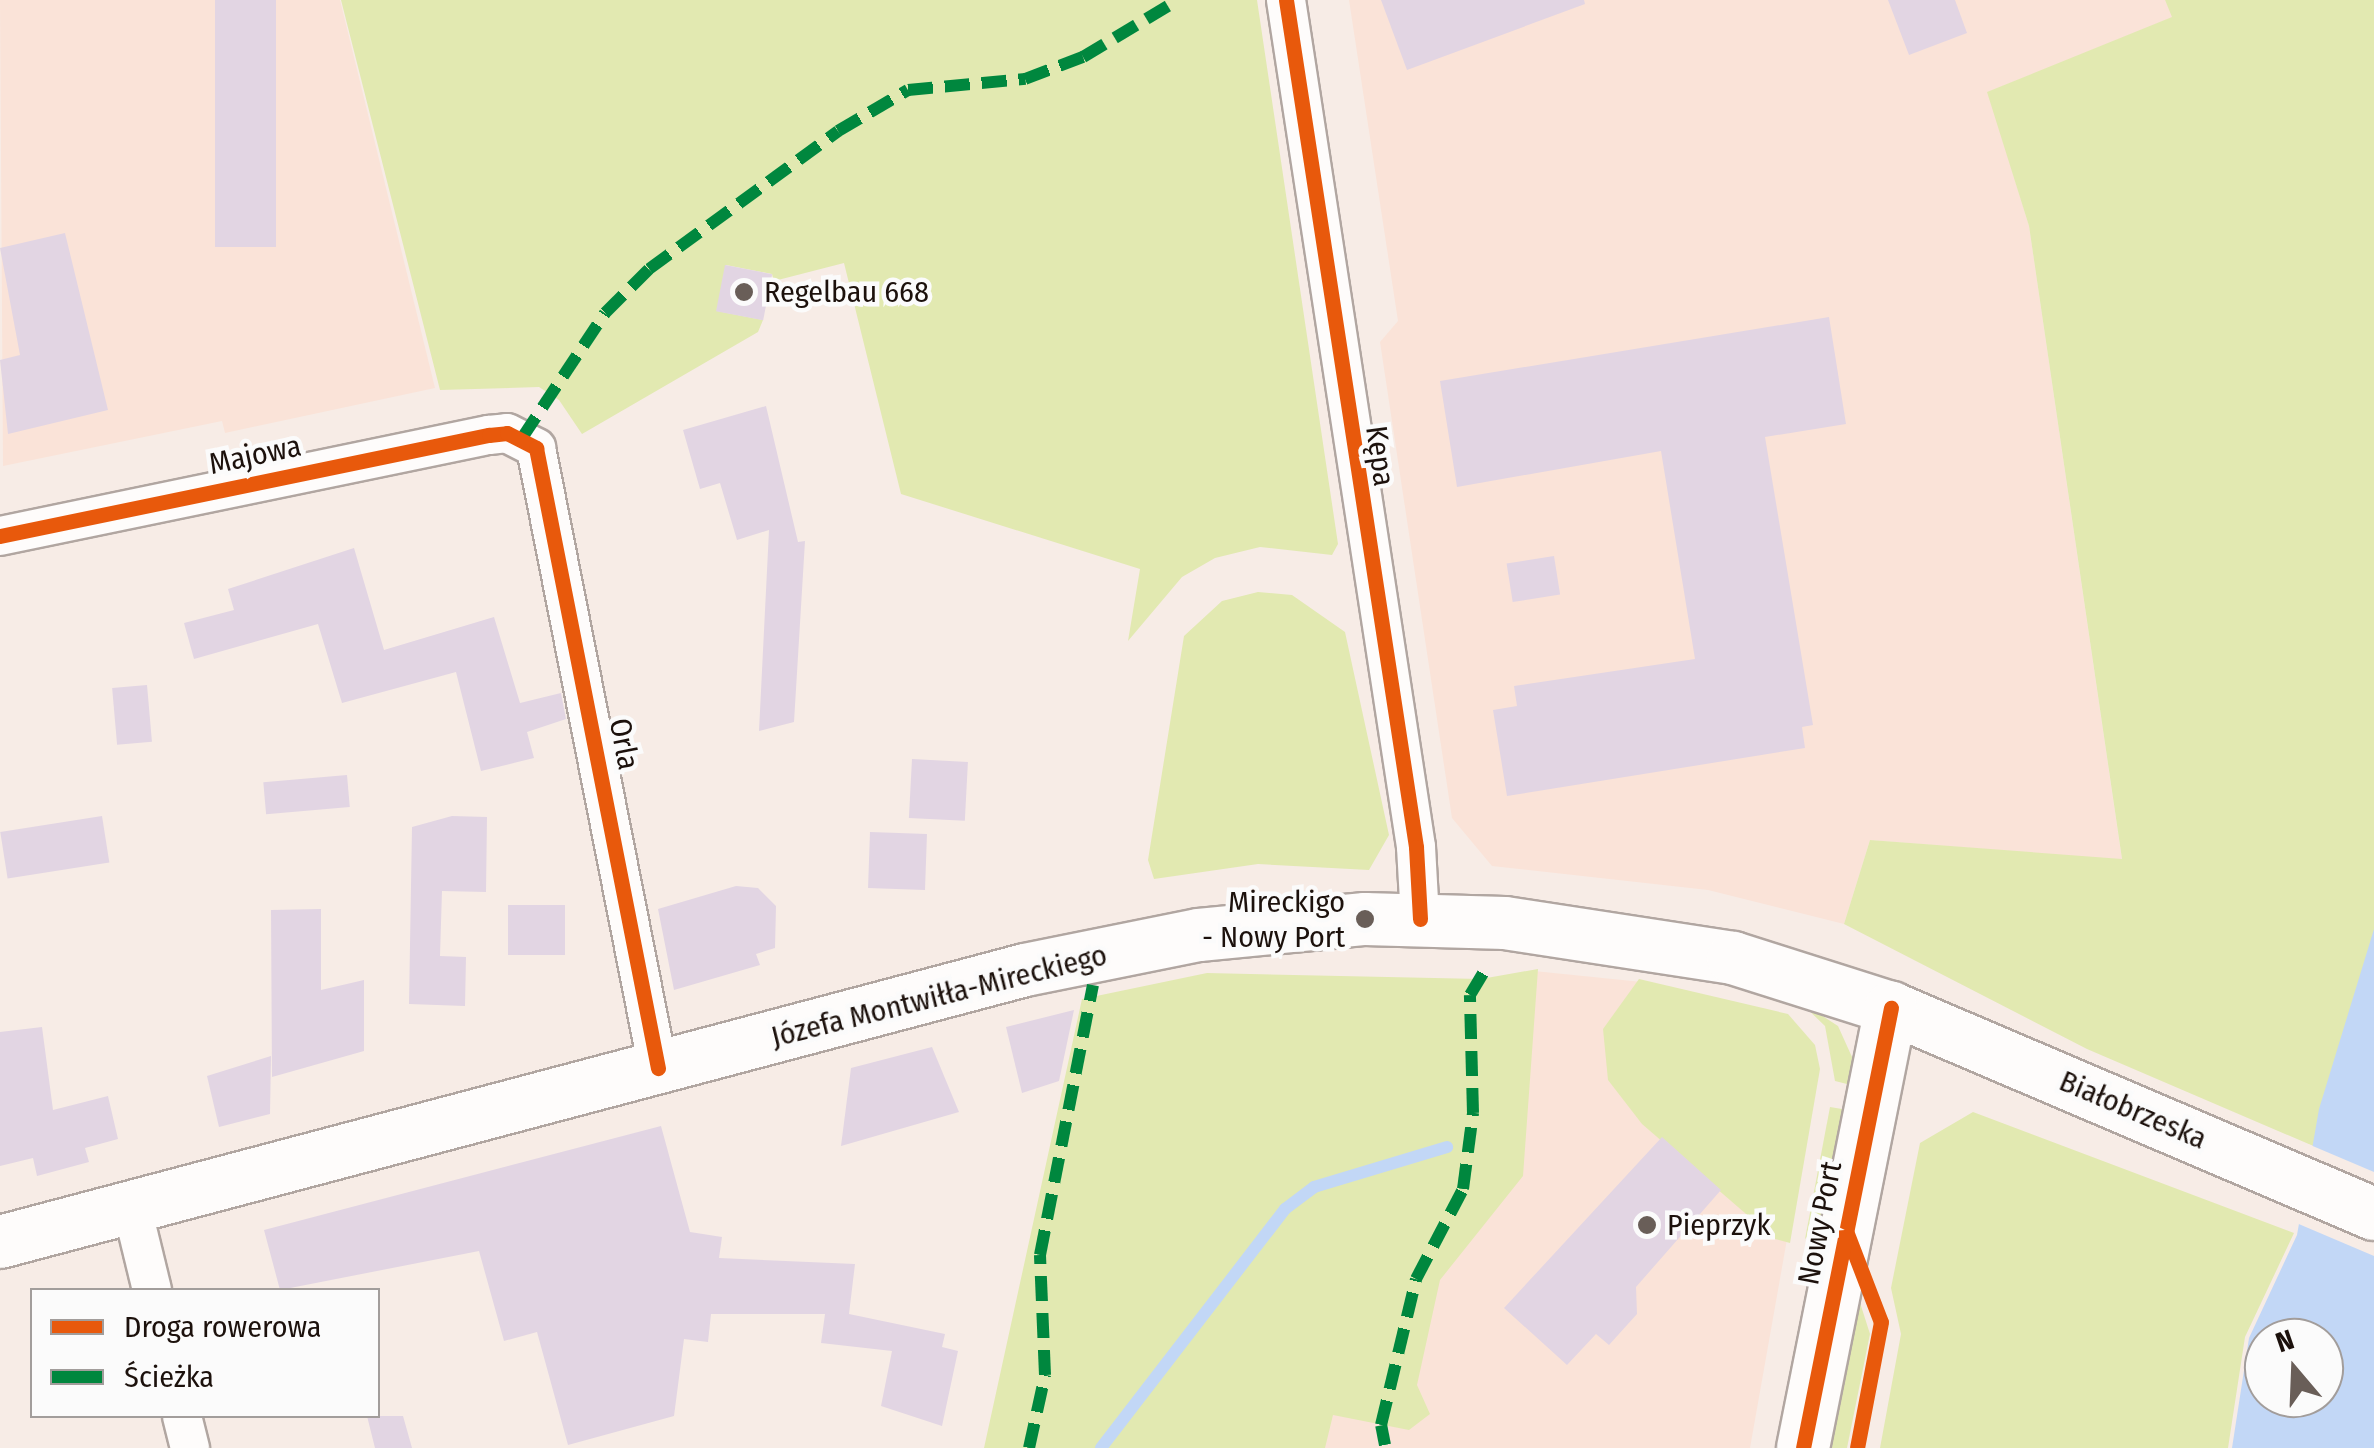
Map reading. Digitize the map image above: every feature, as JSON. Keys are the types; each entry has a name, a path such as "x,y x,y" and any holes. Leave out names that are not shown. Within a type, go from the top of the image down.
{"main road":[{"name":"Józefa Montwiłła-Mireckiego","path":"0,1242 1026,970 1199,936 1420,920 1590,932 1733,958 1890,1008"},
{"name":"Białobrzeska","path":"1890,1008 2374,1214"},
{"name":"Nowy Port","path":"1803,1448 1890,1008"}],"street":[{"name":"Kępa","path":"1286,0 1416,848 1420,920"},
{"name":"Majowa","path":"0,536 489,435 522,438"},
{"name":"Orla","path":"522,438 543,466 658,1068"},
{"path":"132,1208 152,1288"},
{"path":"182,1418 190,1448"}],"shaded area":[{"path":"0,0 340,0 435,388 225,433 222,421 3,466"},
{"path":"1349,0 2165,0 2173,17 1988,92 2029,226 2122,860 1870,840 1844,924 1708,890 1492,866 1452,818 1380,342 1398,321"},
{"path":"1534,971 1642,982 1817,1070 1750,1448 1168,1448 1436,1279"}],"green space":[{"path":"341,0 1257,0 1338,544 1332,555 1260,547 1215,558 1182,577 1128,641 1140,569 901,494 844,263 774,281 772,274 726,265 717,311 763,320 758,332 582,434 559,400 539,387 440,390"},
{"path":"2165,0 2374,0 2374,1172 2087,1049 1844,924 1870,840 2122,859 2029,226 1987,92 2172,17"},
{"path":"1258,592 1292,595 1345,632 1389,835 1369,870 1258,864 1154,879 1148,860 1184,636 1222,601"},
{"path":"1538,969 1523,1176 1440,1280 1417,1385 1430,1414 1409,1430 1333,1415 1325,1448 984,1448 1082,999 1207,973 1481,979"},
{"path":"1639,979 1788,1014 1815,1045 1820,1069 1790,1243 1775,1239 1642,1124 1608,1080 1603,1029"},
{"path":"1798,1000 1838,1026 1852,1057 1851,1085 1835,1081 1825,1026"},
{"path":"1830,1107 1848,1110 1827,1218 1805,1239"},
{"path":"1973,1112 2294,1233 2254,1318 2244,1318 2244,1344 2228,1448 1880,1448 1901,1334 1891,1288 1920,1143"},
{"path":"1855,1287 1870,1334 1847,1448 1823,1448"}],"water":[{"path":"2374,929 2374,1448 2232,1448 2244,1370 2244,1418 2344,1418 2344,1318 2258,1318 2297,1235 2319,1109"}],"pier":[{"path":"2308,1144 2374,1172 2374,1256 2294,1222"}],"building":[{"path":"215,0 276,0 276,247 215,247"},
{"path":"1381,0 1584,0 1585,4 1407,70"},
{"path":"1888,0 1955,0 1967,33 1909,55"},
{"path":"65,233 108,410 8,434 0,360 20,355 0,248"},
{"name":"Regelbau 668","path":"725,265 772,274 763,320 716,311"},
{"path":"1829,317 1846,424 1765,437 1813,725 1802,727 1805,748 1507,796 1493,710 1517,706 1514,686 1695,659 1661,451 1457,487 1440,381"},
{"path":"766,406 798,542 805,541 794,722 759,731 769,530 737,540 720,483 700,489 683,430"},
{"path":"354,548 384,650 494,617 520,703 561,693 566,719 527,732 534,758 481,771 456,672 342,703 318,624 194,659 184,623 234,610 228,589"},
{"path":"1554,556 1560,595 1513,602 1507,564"},
{"path":"147,685 152,742 117,745 112,688"},
{"path":"912,759 968,762 965,821 909,818"},
{"path":"347,775 350,807 266,814 263,782"},
{"path":"102,816 109,862 8,879 0,832"},
{"path":"452,816 487,817 486,892 442,891 440,956 466,957 465,1006 409,1004 412,827"},
{"path":"870,832 927,834 925,890 868,888"},
{"path":"736,886 758,888 776,906 775,948 756,954 760,965 674,990 658,909"},
{"path":"508,905 565,905 565,955 508,955"},
{"path":"321,909 321,990 364,980 364,1051 272,1077 271,910"},
{"path":"1074,1010 1059,1081 1022,1093 1006,1027"},
{"path":"42,1027 53,1110 108,1096 118,1139 85,1148 89,1162 37,1176 33,1158 0,1166 0,1032"},
{"path":"932,1047 959,1112 841,1146 851,1068"},
{"path":"271,1056 270,1114 219,1127 207,1076"},
{"path":"661,1126 690,1232 722,1237 719,1258 855,1264 849,1314 945,1334 942,1347 958,1351 942,1426 881,1406 892,1351 821,1343 825,1314 711,1314 708,1342 684,1339 674,1416 568,1445 537,1332 504,1341 479,1251 279,1288 264,1230"},
{"path":"1662,1137 1721,1190 1636,1287 1637,1314 1609,1345 1596,1334 1567,1365 1504,1308"},
{"path":"403,1416 412,1448 375,1448 368,1418"}],"waterway":[{"path":"1101,1448 1285,1209 1314,1187 1447,1147"}],"marked path":[{"path":"522,438 605,313 649,269 838,131 908,90 1025,79 1083,57 1178,0"},
{"path":"1385,1445 1381,1425 1416,1279 1463,1189 1473,1113 1470,995 1487,967"},
{"path":"1029,1448 1045,1375 1040,1255 1093,985"}],"cycle path":[{"path":"1286,0 1416,847 1420,919"},
{"path":"0,536 489,435 507,433 536,448 658,1068"},
{"path":"1803,1448 1891,1008"},
{"path":"1846,1231 1881,1322 1857,1448"}],"place":[{"name":"Regelbau 668","path":"744,292"},
{"name":"Mireckigo - Nowy Port","path":"1365,919"},
{"name":"Pieprzyk","path":"1647,1225"}]}
